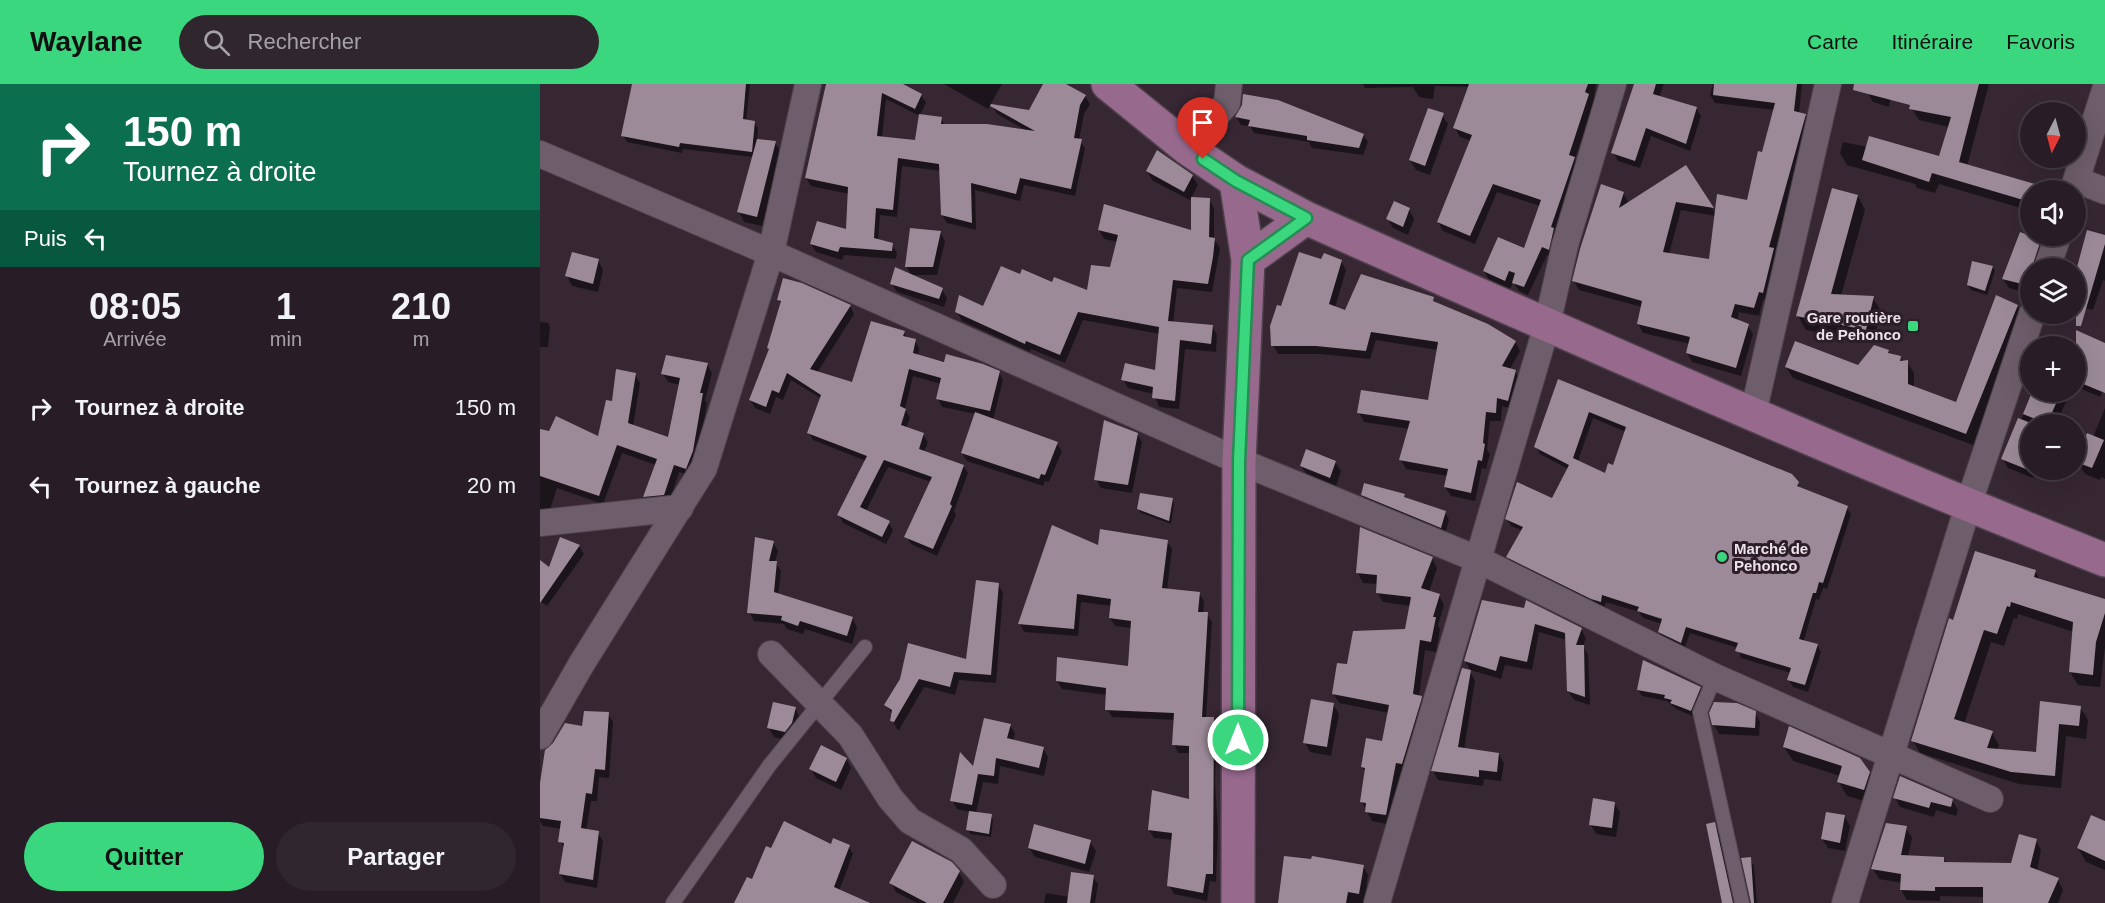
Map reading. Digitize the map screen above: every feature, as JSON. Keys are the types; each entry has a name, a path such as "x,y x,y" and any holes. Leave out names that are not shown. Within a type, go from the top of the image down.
{"main road":[{"path":"1108,84 1187,148 1236,181 1306,218 1546,325 1968,506 2105,560"},
{"path":"1236,181 1248,260 1239,461 1238,903"},
{"path":"1248,260 1306,218"}],"street":[{"path":"540,736 582,663 704,468 771,253 808,84"},
{"path":"1187,148 1227,103 1229,84"},
{"path":"1377,903 1546,325 1565,245 1612,84"},
{"path":"1754,414 1828,84"},
{"path":"2077,180 2105,90"},
{"path":"540,154 771,253 1239,461 1477,559 1715,677 1990,799"},
{"path":"2086,188 2105,192"},
{"path":"1845,903 1968,506 2029,324"},
{"path":"540,523 680,508"},
{"path":"771,654 821,702 850,735 890,798 910,821 961,850 993,885"}],"lane":[{"path":"674,903 769,766 866,647"},
{"path":"1715,677 1700,712 1742,903"}],"building":[{"path":"632,84 746,84 743,119 755,121 752,152 680,143 679,147 621,136"},
{"path":"826,84 903,84 922,94 915,109 882,93 877,136 915,140 919,114 942,117 941,124 987,124 1035,131 990,106 991,104 1029,110 1043,84 1066,84 1086,95 1080,105 1074,138 1082,139 1071,189 1020,178 1016,194 971,183 972,223 941,215 939,164 898,158 893,210 876,208 874,238 893,243 892,251 840,247 838,252 810,244 817,221 846,229 848,187 805,178"},
{"path":"1469,84 1588,84 1585,92 1589,94 1569,155 1575,157 1551,227 1554,228 1549,250 1542,247 1524,287 1512,283 1515,273 1509,271 1505,281 1483,271 1498,237 1524,248 1541,200 1493,184 1470,236 1437,222 1472,135 1453,128"},
{"path":"1634,84 1656,84 1653,94 1697,107 1686,144 1646,128 1635,161 1611,153"},
{"path":"1714,84 1797,84 1794,111 1806,114 1769,247 1774,248 1763,293 1759,292 1754,308 1735,304 1731,317 1749,324 1736,368 1686,353 1690,337 1637,324 1642,301 1572,281 1601,184 1624,192 1619,208 1686,165 1714,208 1676,202 1663,252 1709,259 1717,194 1747,200 1758,151 1762,152 1775,103 1713,95"},
{"path":"1854,84 1979,84 1959,162 2021,180 2020,199 1932,173 1929,182 1862,160 1869,136 1939,156 1951,117 1909,109 1910,105 1853,90"},
{"path":"1243,94 1278,100 1364,134 1359,148 1307,140 1307,136 1248,126 1250,120 1235,117 1242,105"},
{"path":"1428,108 1444,113 1425,166 1409,160"},
{"path":"757,139 776,141 757,217 737,212"},
{"path":"1157,150 1193,175 1184,192 1146,171"},
{"path":"1832,188 1858,195 1831,294 1874,296 1866,330 1796,316"},
{"path":"1191,197 1210,198 1209,237 1215,238 1208,284 1173,280 1168,321 1213,325 1211,344 1180,340 1175,401 1152,398 1153,387 1121,380 1125,363 1155,370 1159,327 1078,312 1060,355 1026,341 1025,344 955,312 959,295 983,306 1001,266 1020,274 1022,269 1052,282 1054,277 1087,290 1091,265 1110,267 1118,235 1098,230 1104,204 1191,230"},
{"path":"1394,201 1410,208 1403,227 1386,219"},
{"path":"910,228 941,231 933,267 905,267"},
{"path":"2087,230 2105,235 2105,244 2086,309 2086,258 2079,258 2083,246 2086,246"},
{"path":"2020,232 2020,246 2039,246 2035,258 2020,258 2020,284 2002,279"},
{"path":"572,252 599,259 593,284 565,276"},
{"path":"1299,252 1321,259 1324,253 1342,260 1329,304 1345,310 1361,274 1434,297 1433,301 1488,324 1516,341 1502,366 1516,370 1508,401 1497,398 1496,413 1486,412 1482,461 1478,460 1471,493 1444,487 1448,469 1399,460 1410,421 1357,413 1361,390 1428,400 1438,342 1371,332 1366,351 1316,346 1271,346 1270,326 1277,305 1281,306"},
{"path":"1972,261 1993,266 1985,291 1967,285"},
{"path":"895,267 943,288 939,299 890,284"},
{"path":"783,278 802,283 851,305 810,369 852,382 871,321 905,331 903,336 916,339 913,353 944,362 946,354 1000,371 990,411 936,399 941,378 909,369 900,406 906,409 901,425 924,433 919,449 964,465 950,504 952,506 933,549 904,537 932,477 884,460 860,507 890,521 882,537 837,515 867,456 807,433 821,395 787,373 779,393 772,390 766,407 749,400 769,349 767,348 781,301 777,300"},
{"path":"1996,295 2018,305 1966,434 1785,367 1795,341 1858,365 1874,345 1889,350 1888,353 1901,356 1900,361 1908,360 1908,384 1956,402"},
{"path":"2076,330 2105,343 2105,393 2086,385 2086,336 2076,336"},
{"path":"666,355 708,363 700,393 703,393 693,451 686,469 674,465 664,495 643,497 657,459 617,445 599,496 540,476 540,429 549,431 556,416 598,436 606,400 612,401 616,369 636,373 628,423 668,437 680,378 661,374"},
{"path":"1558,379 1792,474 1799,482 1797,486 1848,506 1823,583 1819,582 1816,593 1813,593 1799,639 1818,644 1805,685 1787,680 1791,668 1735,651 1738,643 1686,627 1681,643 1658,632 1662,619 1637,611 1639,607 1602,595 1601,602 1591,599 1506,557 1523,527 1505,519 1517,482 1552,498 1569,465 1534,447","holes":["1589,412 1626,427 1613,465 1608,463 1605,473 1573,458"]},
{"path":"2028,402 2057,402 2051,414 2023,414"},
{"path":"975,412 1058,442 1045,475 1041,474 1039,479 961,453"},
{"path":"2018,418 2020,419 2020,467 2001,459"},
{"path":"1104,420 1138,433 1128,485 1094,480"},
{"path":"2087,433 2104,440 2092,468 2086,466"},
{"path":"1306,449 1336,461 1330,478 1300,466"},
{"path":"1364,483 1405,494 1404,497 1446,511 1441,528 1361,495"},
{"path":"1140,493 1173,498 1169,521 1137,509"},
{"path":"1052,525 1098,545 1100,529 1168,540 1162,588 1200,592 1198,612 1208,612 1202,717 1214,717 1213,874 1206,874 1203,893 1167,886 1172,833 1148,830 1152,790 1189,799 1189,746 1172,745 1174,713 1105,710 1106,688 1056,681 1057,657 1128,666 1131,621 1109,618 1111,599 1077,594 1074,629 1018,624"},
{"path":"1360,527 1433,557 1421,588 1440,594 1433,617 1436,617 1431,642 1420,640 1413,694 1422,696 1402,764 1396,763 1386,815 1365,812 1366,803 1360,802 1365,768 1361,767 1366,738 1382,741 1389,705 1332,694 1337,663 1347,664 1353,631 1405,629 1411,597 1376,593 1377,575 1356,573"},
{"path":"560,537 580,545 540,603 540,560 549,567"},
{"path":"755,537 774,541 769,561 777,561 774,592 853,617 847,636 800,621 798,626 781,620 782,616 747,613"},
{"path":"1975,551 2036,570 2034,577 2105,599 2105,613 2096,642 2093,675 2069,672 2073,622 2011,602 2010,607 2007,606 1997,634 1984,630 1954,719 1993,731 1987,748 2036,752 2040,701 2081,706 2079,726 2059,724 2055,776 2011,772 1911,741 1949,618 1953,620"},
{"path":"976,580 999,583 991,675 954,672 950,687 919,679 894,722 890,721 892,710 884,705 900,679 908,643 966,659"},
{"path":"1482,600 1524,608 1526,600 1582,628 1576,645 1584,645 1585,697 1567,691 1565,633 1535,624 1527,662 1500,656 1496,671 1464,661"},
{"path":"1643,660 1701,687 1691,711 1670,703 1672,700 1664,698 1665,695 1637,690"},
{"path":"1462,668 1471,670 1458,747 1499,753 1497,772 1479,770 1479,777 1431,771"},
{"path":"1311,699 1334,703 1327,747 1303,743"},
{"path":"773,702 796,707 792,723 785,732 767,728"},
{"path":"1714,702 1737,703 1756,711 1755,728 1712,725 1709,713"},
{"path":"584,711 609,712 605,770 595,769 592,794 586,793 581,828 599,831 593,880 559,874 564,843 558,842 561,821 540,818 540,783 545,750 553,743 565,723 582,726"},
{"path":"984,718 1011,724 1007,738 1044,747 1039,768 996,758 994,776 978,774 972,805 950,801 960,752 973,766"},
{"path":"1789,726 1860,758 1870,772 1864,790 1837,782 1842,766 1783,747"},
{"path":"821,745 847,758 836,782 809,769"},
{"path":"1900,776 1953,799 1951,807 1931,802 1929,808 1893,798"},
{"path":"1593,798 1615,802 1612,828 1589,825"},
{"path":"969,811 992,814 989,834 966,830"},
{"path":"1826,812 1845,815 1840,843 1821,839"},
{"path":"2091,815 2105,821 2105,861 2077,848"},
{"path":"784,821 831,844 833,838 850,845 834,887 870,903 734,903 747,877 752,879 766,846 771,848"},
{"path":"1715,822 1733,903 1722,903 1706,824"},
{"path":"1886,823 1907,826 1901,855 1944,857 1944,862 2011,863 2019,834 2037,839 2030,867 2059,878 2048,903 1983,903 1983,887 1935,887 1935,891 1900,890 1901,874 1871,869"},
{"path":"1034,824 1091,840 1085,864 1028,848"},
{"path":"912,841 952,862 960,871 943,903 927,903 889,883"},
{"path":"1284,856 1311,859 1312,856 1364,865 1359,894 1348,892 1346,903 1278,903"},
{"path":"1751,857 1754,903 1751,903 1741,858"},
{"path":"1071,872 1094,875 1090,903 1067,903"}],"place":[{"name":"Gare routière de Pehonco","path":"1913,326"},
{"name":"Marché de Pehonco","path":"1722,557"}],"route":[{"path":"1203,159 1236,181 1306,218 1248,260 1239,461 1238,740"}]}
